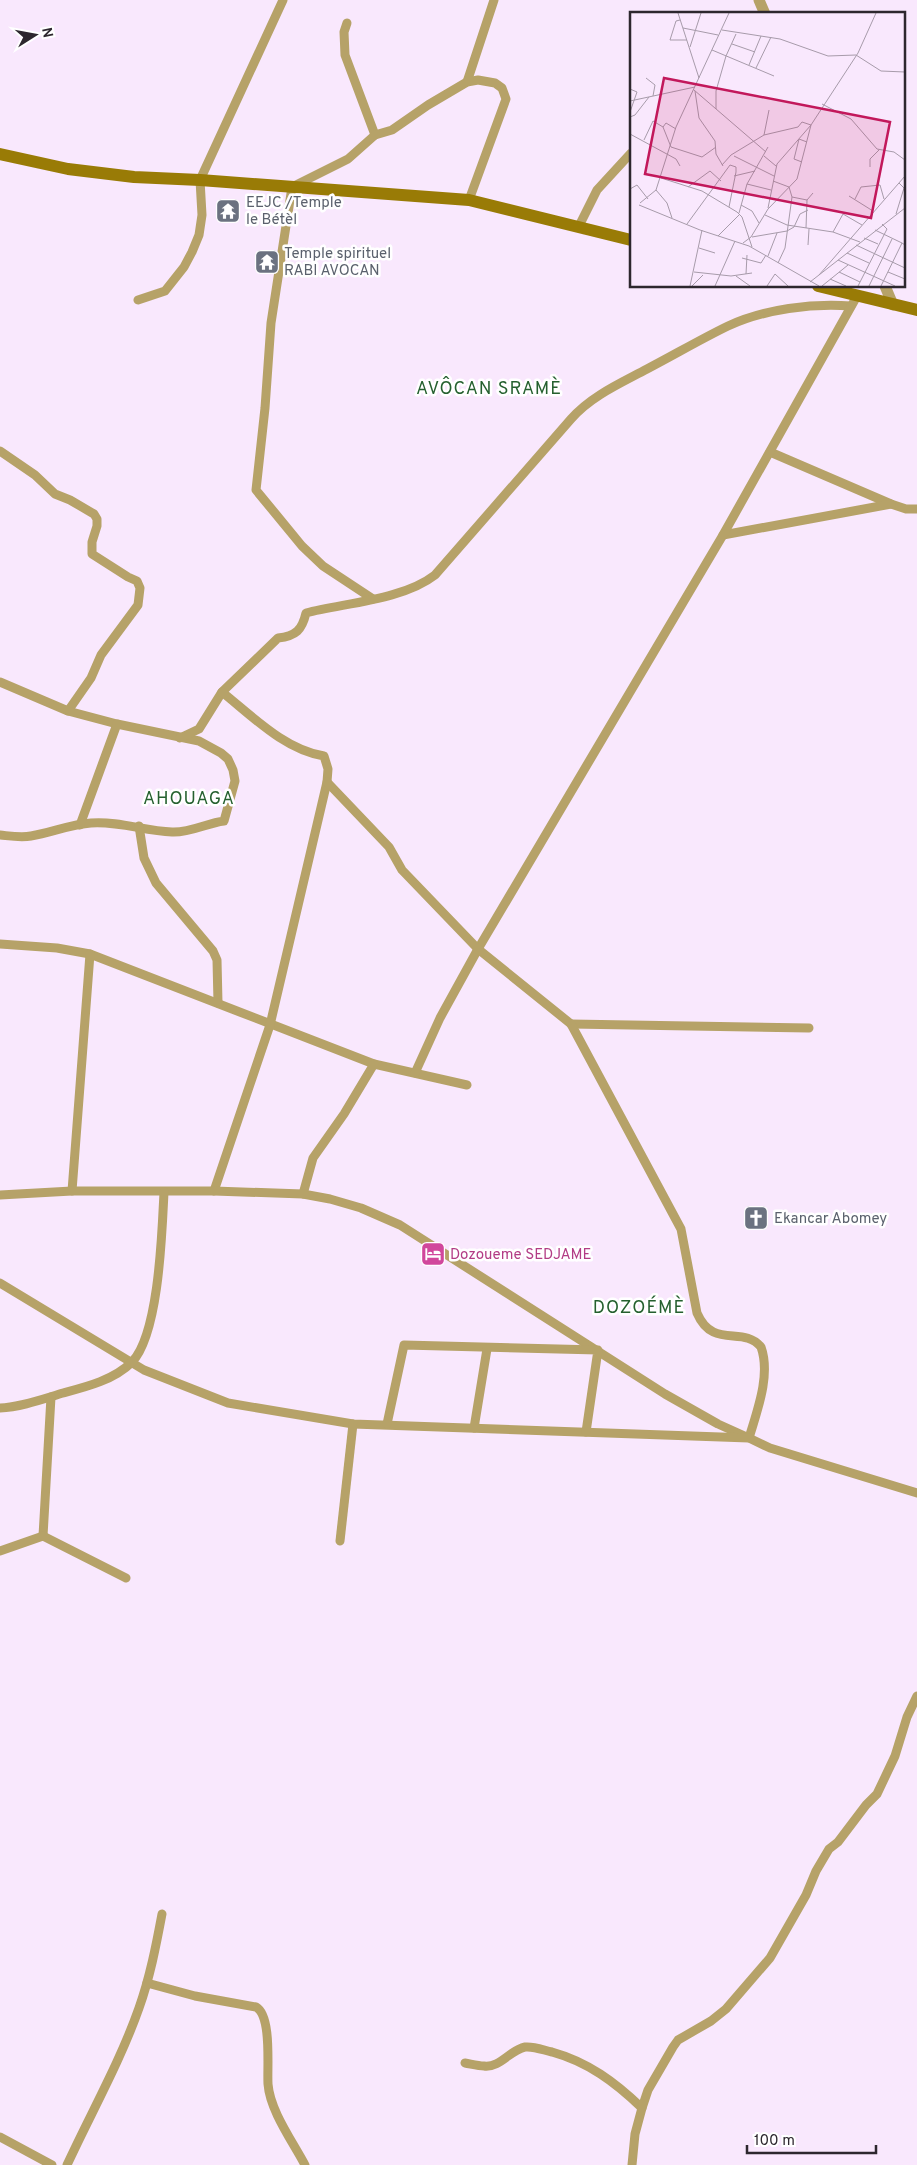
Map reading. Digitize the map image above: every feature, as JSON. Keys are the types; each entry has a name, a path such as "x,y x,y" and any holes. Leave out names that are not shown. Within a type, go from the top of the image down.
{"main road":[{"path":"0,154 68,169 134,176 469,200 630,240"},
{"path":"823,288 854,301 893,305 917,310"}],"street":[{"path":"138,300 165,291 184,267 192,252 199,235 202,216 200,180 283,0"},
{"path":"467,82 494,0"},
{"path":"759,0 765,12"},
{"path":"347,23 344,32 345,55 375,135"},
{"path":"373,599 330,570 302,546 256,490 264,425 272,323 292,187 348,159 375,135 392,130 428,105 467,82 478,80 495,83 502,88 506,100 469,200"},
{"path":"579,226 596,190 630,154"},
{"path":"886,288 893,305"},
{"path":"180,738 199,729 222,692 278,638 290,637 303,626 306,613 373,599 416,587 434,575 574,414 606,391 729,326 750,318 854,301"},
{"path":"415,1073 440,1018 478,949 723,534 854,301"},
{"path":"0,451 40,479 55,494 70,500 94,514 98,526 92,542 92,554 137,581 140,588 138,605 105,649 91,678 68,711"},
{"path":"770,452 891,504 906,509 917,509"},
{"path":"723,534 891,504"},
{"path":"0,682 68,711 118,724 199,741 228,759 235,781 224,821 207,823 182,832 170,832 105,822 80,825 31,836 0,835"},
{"path":"214,1191 270,1024 328,782 328,769 324,756 312,754 283,739 222,692"},
{"path":"80,825 118,724"},
{"path":"328,782 389,847 402,870 478,949 571,1024 681,1229 697,1313 701,1322 715,1334 751,1340 762,1347 764,1360 762,1389 749,1438"},
{"path":"139,826 144,858 156,883 213,951 217,960 218,1003"},
{"path":"0,944 57,948 90,954 374,1064 466,1085"},
{"path":"72,1191 90,954"},
{"path":"571,1024 809,1028"},
{"path":"303,1194 313,1158 340,1120 374,1064"},
{"path":"0,1195 72,1191 214,1191 303,1194 361,1208 400,1225 665,1394 718,1424 770,1448 917,1493"},
{"path":"0,1408 51,1397 101,1381 131,1363 141,1351 154,1297 162,1237 164,1192"},
{"path":"0,1283 144,1370 228,1403 353,1424 749,1438"},
{"path":"387,1424 404,1345 487,1349 598,1350"},
{"path":"474,1428 487,1349"},
{"path":"586,1432 598,1350"},
{"path":"44,1536 51,1397"},
{"path":"340,1541 353,1424"},
{"path":"0,1551 44,1536 126,1578"},
{"path":"632,2165 635,2134 648,2090 678,2040 711,2021 726,2009 770,1958 829,1849 838,1842 866,1805 877,1794 895,1756 907,1717 917,1696"},
{"path":"67,2165 128,2035 147,1983 162,1914"},
{"path":"147,1983 196,1996 256,2007 262,2011 266,2030 270,2094 305,2165"},
{"path":"465,2063 491,2066 525,2047 541,2049 594,2068 623,2089 642,2108"},
{"path":"0,2137 52,2165"}],"place":[{"name":"EEJC /Temple le Bétèl","path":"228,211"},
{"name":"Temple spirituel RABI AVOCAN","path":"267,262"},
{"name":"Ekancar Abomey","path":"756,1218"},
{"name":"Dozoueme SEDJAME","path":"433,1254"}],"district":[{"name":"AVÔCAN SRAMÈ","path":"489,388"},
{"name":"AHOUAGA","path":"189,798"},
{"name":"DOZOÉMÈ","path":"639,1307"}]}
